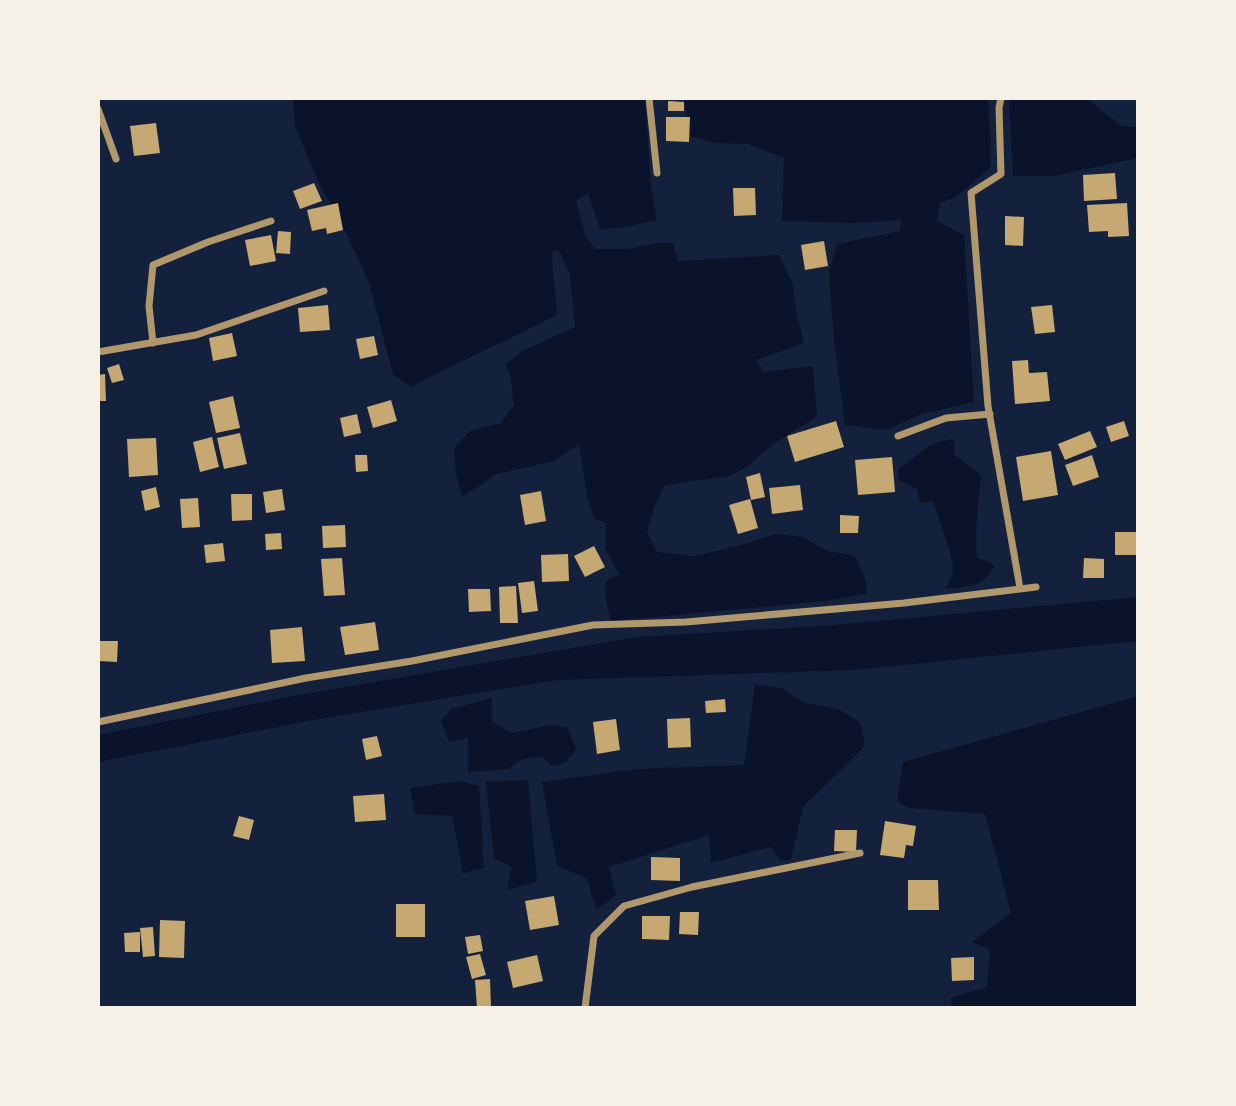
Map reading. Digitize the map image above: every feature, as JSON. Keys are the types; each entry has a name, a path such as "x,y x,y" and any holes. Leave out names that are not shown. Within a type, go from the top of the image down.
{"street":[{"path":"649,98 657,173"},
{"path":"1001,98 1001,174 971,193 990,414 1020,588"},
{"path":"98,108 116,159"},
{"path":"153,343 149,306 153,265 208,242 271,221"},
{"path":"98,352 196,335 324,291"},
{"path":"898,436 946,418 990,414"},
{"path":"98,722 306,678 412,661 593,625 686,622 876,606 1036,587"},
{"path":"585,1008 594,936 624,906 692,887 860,853"}],"water":[{"path":"293,98 645,98 651,187 657,220 620,228 600,229 588,193 576,201 586,237 595,249 628,249 673,243 678,261 779,255 793,284 804,343 756,360 764,372 813,366 817,416 771,446 748,466 729,476 665,485 655,505 647,532 657,552 694,556 775,534 803,537 828,551 855,556 866,581 866,594 825,601 611,621 605,595 606,581 619,575 605,548 606,523 594,518 587,496 579,444 554,461 497,474 462,497 456,474 454,448 470,431 501,423 514,405 506,364 522,351 575,327 570,275 560,252 553,250 557,315 411,387 393,375 369,282 337,214 320,186 295,126"},
{"path":"684,98 988,98 990,168 956,197 940,203 937,221 964,235 974,402 922,414 886,430 845,425 834,341 829,272 837,244 900,231 901,220 853,223 782,221 784,158 748,144 716,143 691,136"},
{"path":"1009,98 1086,98 1121,126 1138,127 1138,158 1054,176 1013,176"},
{"path":"955,439 954,454 981,475 976,527 977,558 995,566 985,578 973,585 945,588 952,577 953,567 933,501 920,503 917,489 899,480 898,469 930,446"},
{"path":"1138,597 1138,641 854,670 558,680 324,718 98,762 98,735 298,695 637,637 834,625"},
{"path":"755,684 781,688 803,702 838,709 860,722 865,746 803,807 791,860 780,860 771,847 711,863 709,835 609,867 616,895 596,910 587,878 557,866 542,782 637,769 744,765"},
{"path":"1138,696 1138,1008 952,1008 951,998 987,987 990,950 972,942 1011,913 985,814 909,808 897,801 903,762"},
{"path":"492,698 492,722 513,733 551,725 568,728 576,750 565,763 552,766 542,757 528,758 510,769 468,772 468,738 449,742 441,721 451,709"},
{"path":"528,780 537,882 507,890 512,867 494,858 486,782"},
{"path":"460,781 479,786 484,868 463,873 452,816 415,814 410,788"}],"building":[{"path":"668,101 684,102 684,111 668,111"},
{"path":"666,117 690,117 689,142 666,141"},
{"path":"156,123 160,153 134,156 130,126"},
{"path":"1115,173 1117,199 1084,201 1083,175"},
{"path":"314,183 322,201 300,209 293,191"},
{"path":"733,188 755,188 756,215 734,216"},
{"path":"338,203 343,230 327,234 326,228 312,231 307,210"},
{"path":"1127,203 1129,236 1108,237 1108,231 1089,232 1087,205"},
{"path":"1005,216 1024,217 1023,246 1005,245"},
{"path":"278,231 291,232 290,254 276,253"},
{"path":"271,235 276,261 250,266 245,240"},
{"path":"824,241 828,266 805,270 801,245"},
{"path":"328,305 330,330 300,332 298,308"},
{"path":"1052,305 1055,332 1035,334 1031,307"},
{"path":"232,333 237,356 213,361 209,338"},
{"path":"374,336 378,355 360,359 356,339"},
{"path":"1028,360 1029,373 1047,372 1050,401 1015,404 1012,361"},
{"path":"119,364 124,380 112,383 107,368"},
{"path":"105,374 106,401 98,401 98,375"},
{"path":"233,396 240,428 216,433 209,402"},
{"path":"391,400 397,421 373,428 367,407"},
{"path":"357,414 361,433 344,437 340,418"},
{"path":"836,421 844,447 795,462 787,436"},
{"path":"1124,421 1129,436 1111,442 1106,427"},
{"path":"1090,431 1097,447 1065,460 1058,444"},
{"path":"240,433 247,464 224,469 217,438"},
{"path":"212,437 219,467 200,472 193,442"},
{"path":"156,438 158,475 129,477 127,439"},
{"path":"1051,451 1058,495 1023,501 1016,457"},
{"path":"355,455 367,455 368,471 356,472"},
{"path":"1092,455 1099,477 1073,486 1065,465"},
{"path":"892,457 895,492 858,495 855,460"},
{"path":"760,473 765,497 751,500 746,477"},
{"path":"800,485 803,510 772,514 769,488"},
{"path":"156,487 160,507 145,511 141,491"},
{"path":"282,489 285,510 266,513 263,492"},
{"path":"541,491 546,521 525,525 520,495"},
{"path":"231,494 252,494 252,520 232,521"},
{"path":"198,498 200,527 182,528 180,499"},
{"path":"750,499 758,528 738,534 729,505"},
{"path":"840,515 859,516 858,533 840,533"},
{"path":"345,525 346,547 323,548 322,526"},
{"path":"1115,532 1138,532 1138,555 1115,555"},
{"path":"281,533 282,549 266,550 265,534"},
{"path":"223,543 225,561 206,563 204,545"},
{"path":"594,546 605,567 585,577 574,556"},
{"path":"568,554 569,581 542,582 541,555"},
{"path":"342,558 345,595 324,596 321,559"},
{"path":"1084,558 1104,559 1104,578 1083,578"},
{"path":"534,581 538,611 522,613 518,583"},
{"path":"516,586 518,623 500,623 499,587"},
{"path":"468,589 490,589 491,611 469,612"},
{"path":"375,622 379,650 345,655 340,627"},
{"path":"302,627 305,661 272,663 270,630"},
{"path":"98,641 118,641 117,662 98,661"},
{"path":"725,699 726,712 706,713 705,701"},
{"path":"690,718 691,747 668,748 667,719"},
{"path":"616,719 620,750 597,754 593,722"},
{"path":"377,736 382,756 366,760 362,739"},
{"path":"384,794 386,820 355,822 353,796"},
{"path":"239,816 254,820 249,840 233,836"},
{"path":"885,821 916,826 913,846 906,845 904,858 880,855"},
{"path":"835,830 857,830 856,852 834,851"},
{"path":"651,857 680,858 680,881 651,880"},
{"path":"908,880 938,880 939,910 908,910"},
{"path":"554,896 559,925 530,930 525,901"},
{"path":"396,904 425,904 425,937 396,937"},
{"path":"680,912 699,912 698,935 679,934"},
{"path":"642,916 670,916 669,940 642,939"},
{"path":"160,920 185,921 184,958 159,957"},
{"path":"153,927 155,956 143,957 140,928"},
{"path":"140,932 140,952 125,952 124,933"},
{"path":"480,935 483,951 468,954 465,937"},
{"path":"480,954 486,975 472,979 466,957"},
{"path":"537,955 543,981 513,988 507,962"},
{"path":"974,957 974,980 952,981 951,958"},
{"path":"490,979 491,1008 477,1008 475,980"}]}
